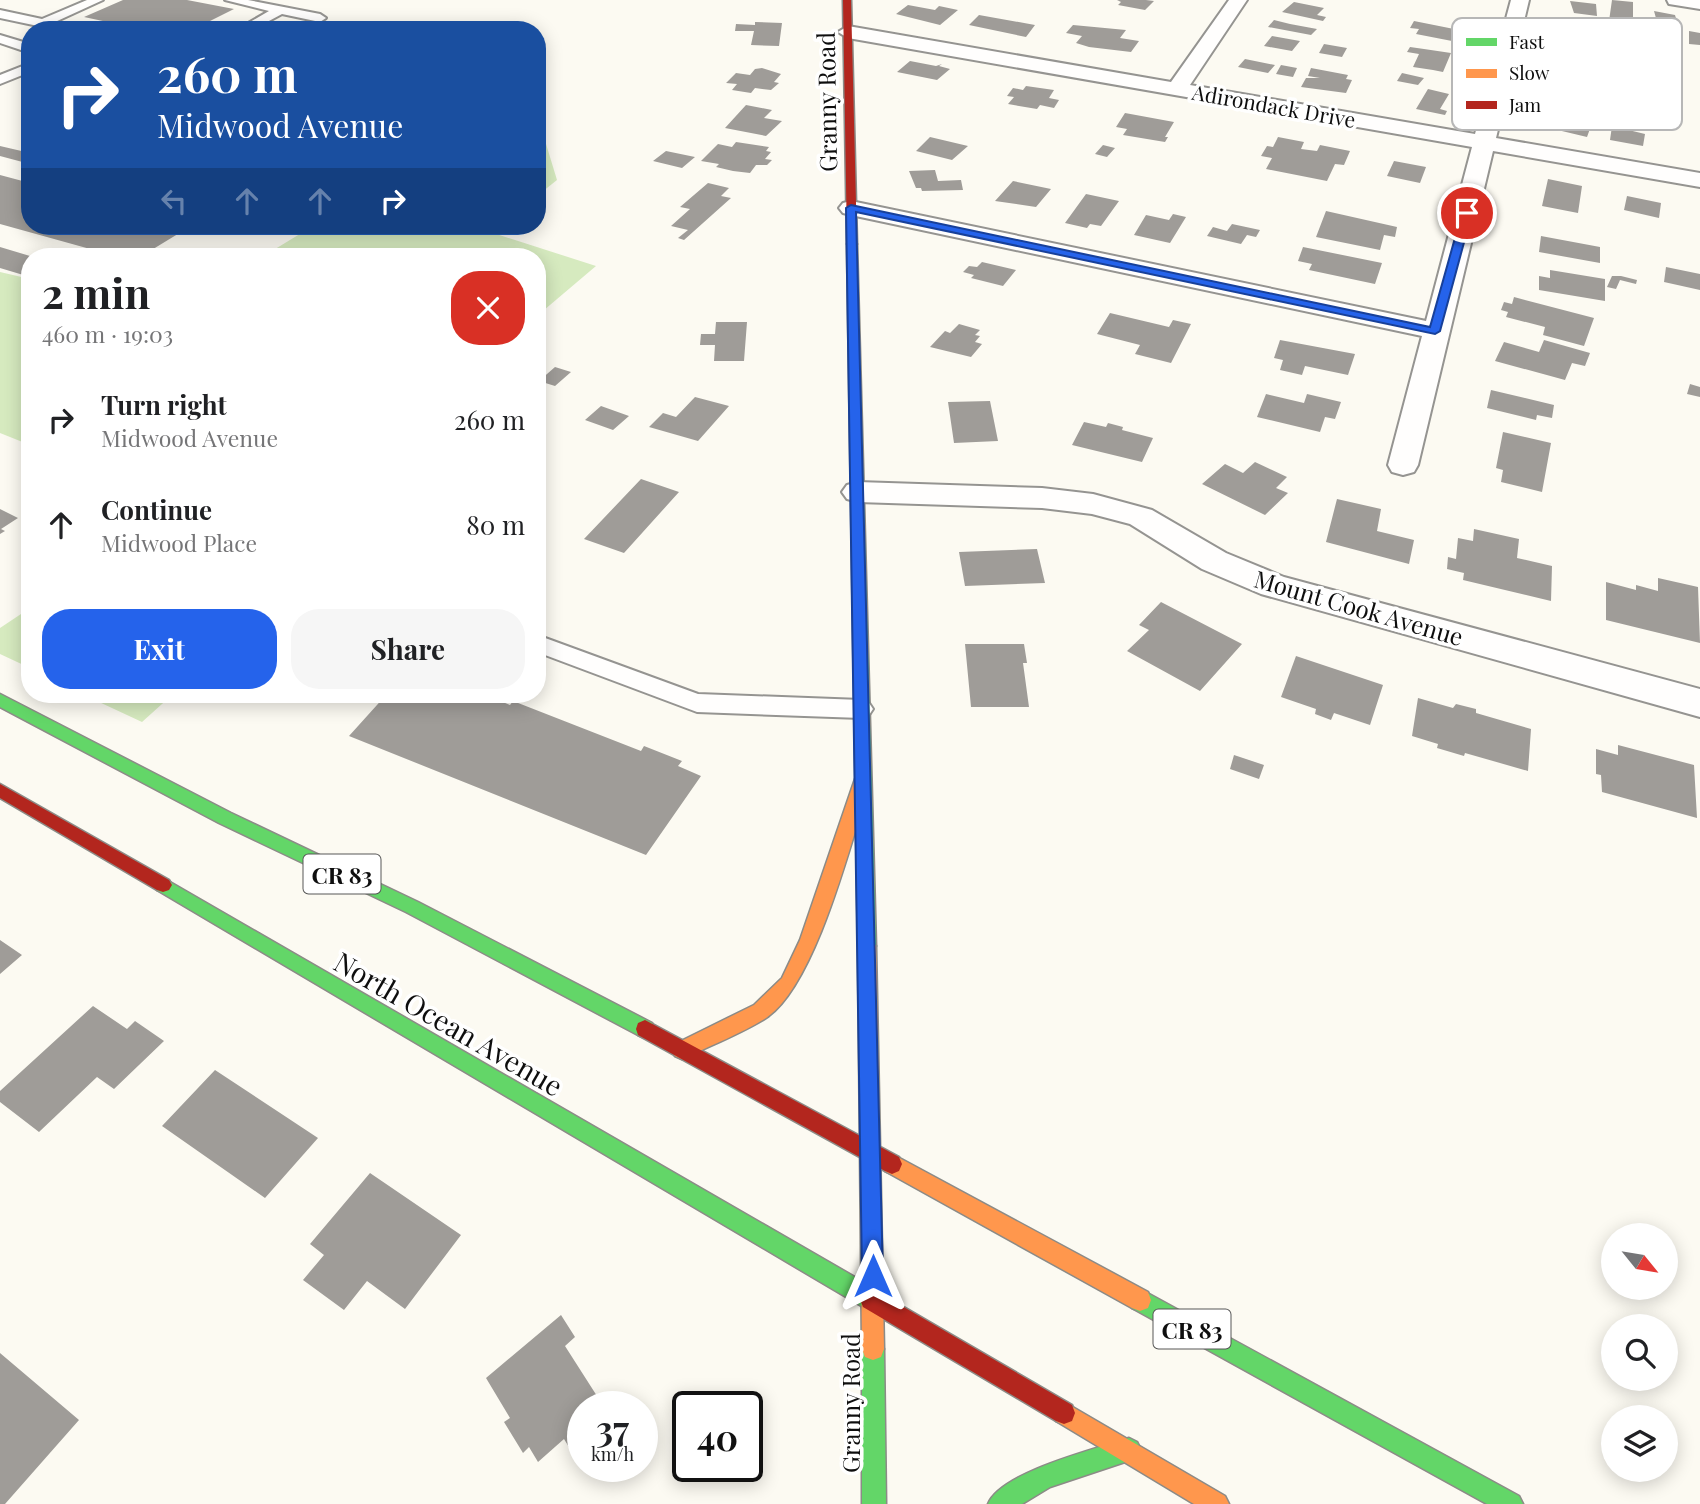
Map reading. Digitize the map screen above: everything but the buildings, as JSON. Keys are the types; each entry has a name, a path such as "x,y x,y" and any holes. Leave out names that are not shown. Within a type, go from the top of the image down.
{"main road":[{"name":"Granny Road","path":"848,0 872,1154 874,1504"},
{"name":"CR 83","path":"0,701 225,818 424,913 682,1049 1511,1504"},
{"path":"682,1049 761,1010 788,984 805,951 863,779"},
{"name":"North Ocean Avenue","path":"0,790 1217,1504"},
{"path":"1000,1504 1014,1491 1046,1475 1129,1450"}],"street":[{"path":"1178,88 1238,0"},
{"path":"1516,18 1520,0"},
{"path":"1676,0 1700,3"},
{"name":"Adirondack Drive","path":"848,32 1700,180"},
{"path":"1403,464 1435,331 1489,130"},
{"path":"851,208 1435,331"},
{"name":"Mount Cook Avenue","path":"858,492 1042,498 1093,505 1141,517 1214,561 1273,586 1700,703"}],"lane":[{"path":"48,21 97,0"},
{"path":"212,0 263,10 277,9"},
{"path":"231,0 320,18 314,21"},
{"path":"0,13 22,4"},
{"path":"257,21 277,9"},
{"path":"0,13 34,21"},
{"path":"0,39 21,44"},
{"path":"0,80 21,71"},
{"path":"546,646 697,703 861,709"}],"green space":[{"path":"546,144 557,180 546,189"},
{"path":"298,235 499,235 540,248 277,248"},
{"path":"546,250 596,266 546,308"},
{"path":"0,272 21,277 21,441 0,433"},
{"path":"21,614 21,664 0,654 0,628"},
{"path":"101,703 163,703 142,722"}],"traffic: fast":[{"path":"852,244 867,946"},
{"path":"0,700 225,818 412,907 645,1029"},
{"path":"163,885 871,1299"},
{"path":"1140,1300 1511,1504"},
{"path":"873,1349 874,1504"},
{"path":"1000,1504 1044,1477 1129,1450"}],"traffic: slow":[{"path":"682,1050 761,1011 788,984 809,941 863,779"},
{"path":"867,946 873,1349"},
{"path":"892,1164 1140,1300"},
{"path":"1064,1413 1217,1504"}],"traffic: jam":[{"path":"847,0 852,244"},
{"path":"0,790 163,885"},
{"path":"645,1029 892,1164"},
{"path":"871,1299 1064,1413"}],"route":[{"path":"873,1276 851,208 1435,331 1467,213"}]}
